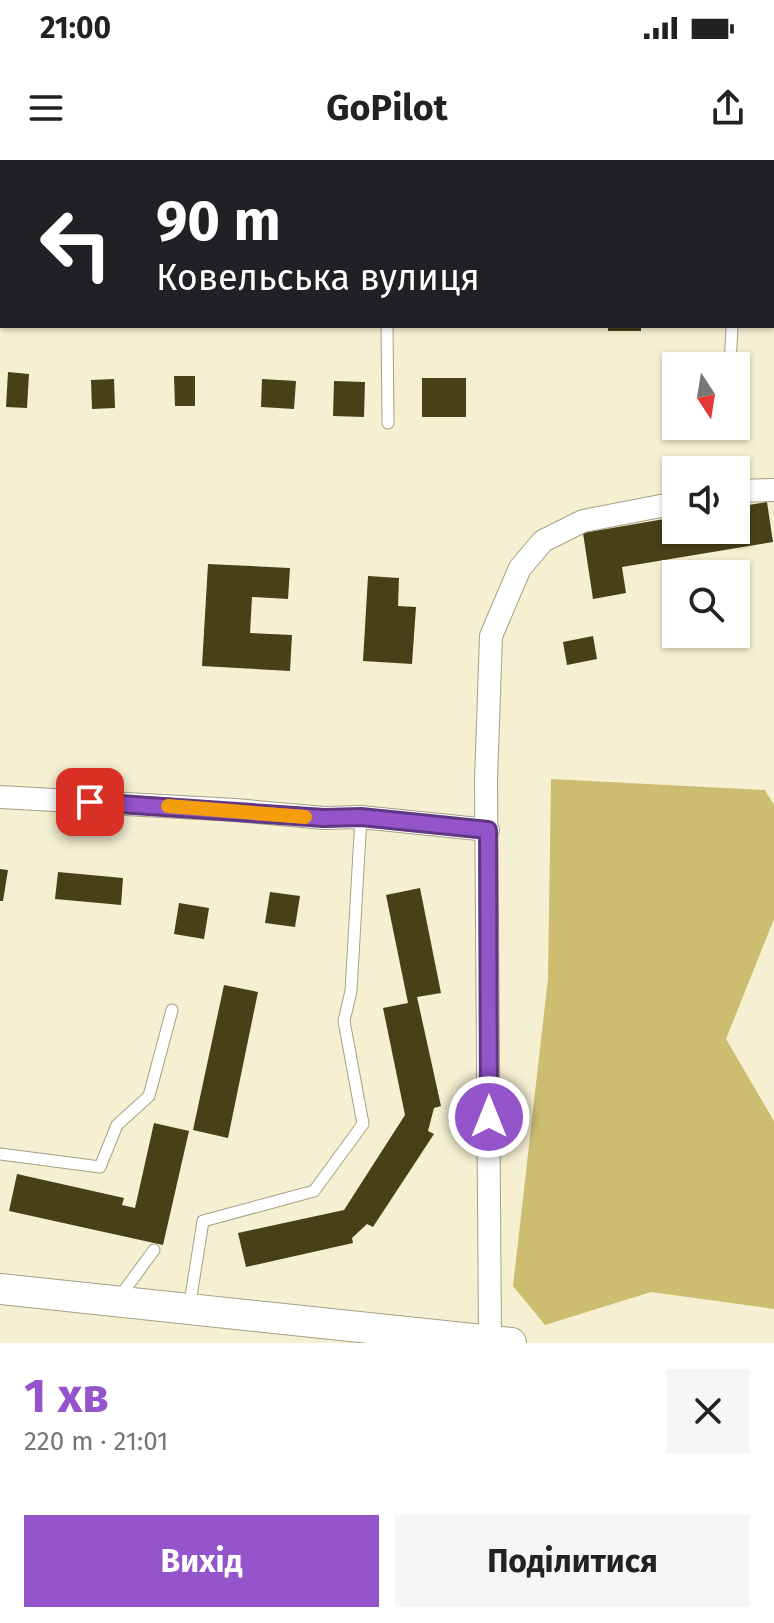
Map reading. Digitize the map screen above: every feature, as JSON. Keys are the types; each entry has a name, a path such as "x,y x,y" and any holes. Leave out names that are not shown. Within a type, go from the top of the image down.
{"street":[{"path":"750,491 774,490"},
{"path":"0,1289 391,1337 501,1342 486,781 491,636 520,568 543,541 583,521 662,506"},
{"path":"0,797 324,818 361,817 488,830"}],"lane":[{"path":"387,328 388,423"},
{"path":"731,352 732,328"},
{"path":"189,1310 203,1221 314,1191 363,1124 344,1021 351,991 361,817"},
{"path":"0,1154 100,1167 117,1125 149,1096 172,1010"},
{"path":"116,1303 154,1250"}],"shaded area":[{"path":"551,779 765,790 774,805 774,919 726,1039 774,1121 774,1309 651,1292 545,1325 513,1286 548,978"}],"building":[{"path":"608,328 641,328 641,331 608,331"},
{"path":"8,372 29,374 27,408 6,407"},
{"path":"174,376 195,376 195,406 175,406"},
{"path":"422,378 466,378 466,417 422,417"},
{"path":"114,379 115,408 92,409 91,380"},
{"path":"262,379 296,381 294,409 261,407"},
{"path":"334,381 365,382 364,417 333,416"},
{"path":"767,502 773,542 622,567 626,593 593,599 583,533 662,519 662,544 750,544 750,505"},
{"path":"208,564 290,568 288,599 252,597 250,633 292,635 290,671 202,666"},
{"path":"368,576 399,578 398,606 416,607 412,664 363,661"},
{"path":"593,636 597,659 567,665 563,642"},
{"path":"0,869 8,870 3,901 0,901"},
{"path":"58,872 123,878 121,905 55,899"},
{"path":"420,888 441,993 417,997 441,1106 434,1108 428,1131 434,1134 373,1227 367,1224 352,1238 353,1243 246,1267 238,1233 344,1210 405,1115 383,1008 408,1003 386,895"},
{"path":"270,892 300,896 295,927 265,923"},
{"path":"179,903 209,908 204,939 174,934"},
{"path":"224,985 258,992 228,1138 193,1130"},
{"path":"154,1123 189,1131 163,1245 9,1211 17,1174 124,1198 122,1205 135,1208"}],"slow traffic":[{"path":"168,806 305,817"}],"route":[{"path":"90,802 324,818 361,817 488,830 489,1117"}]}
